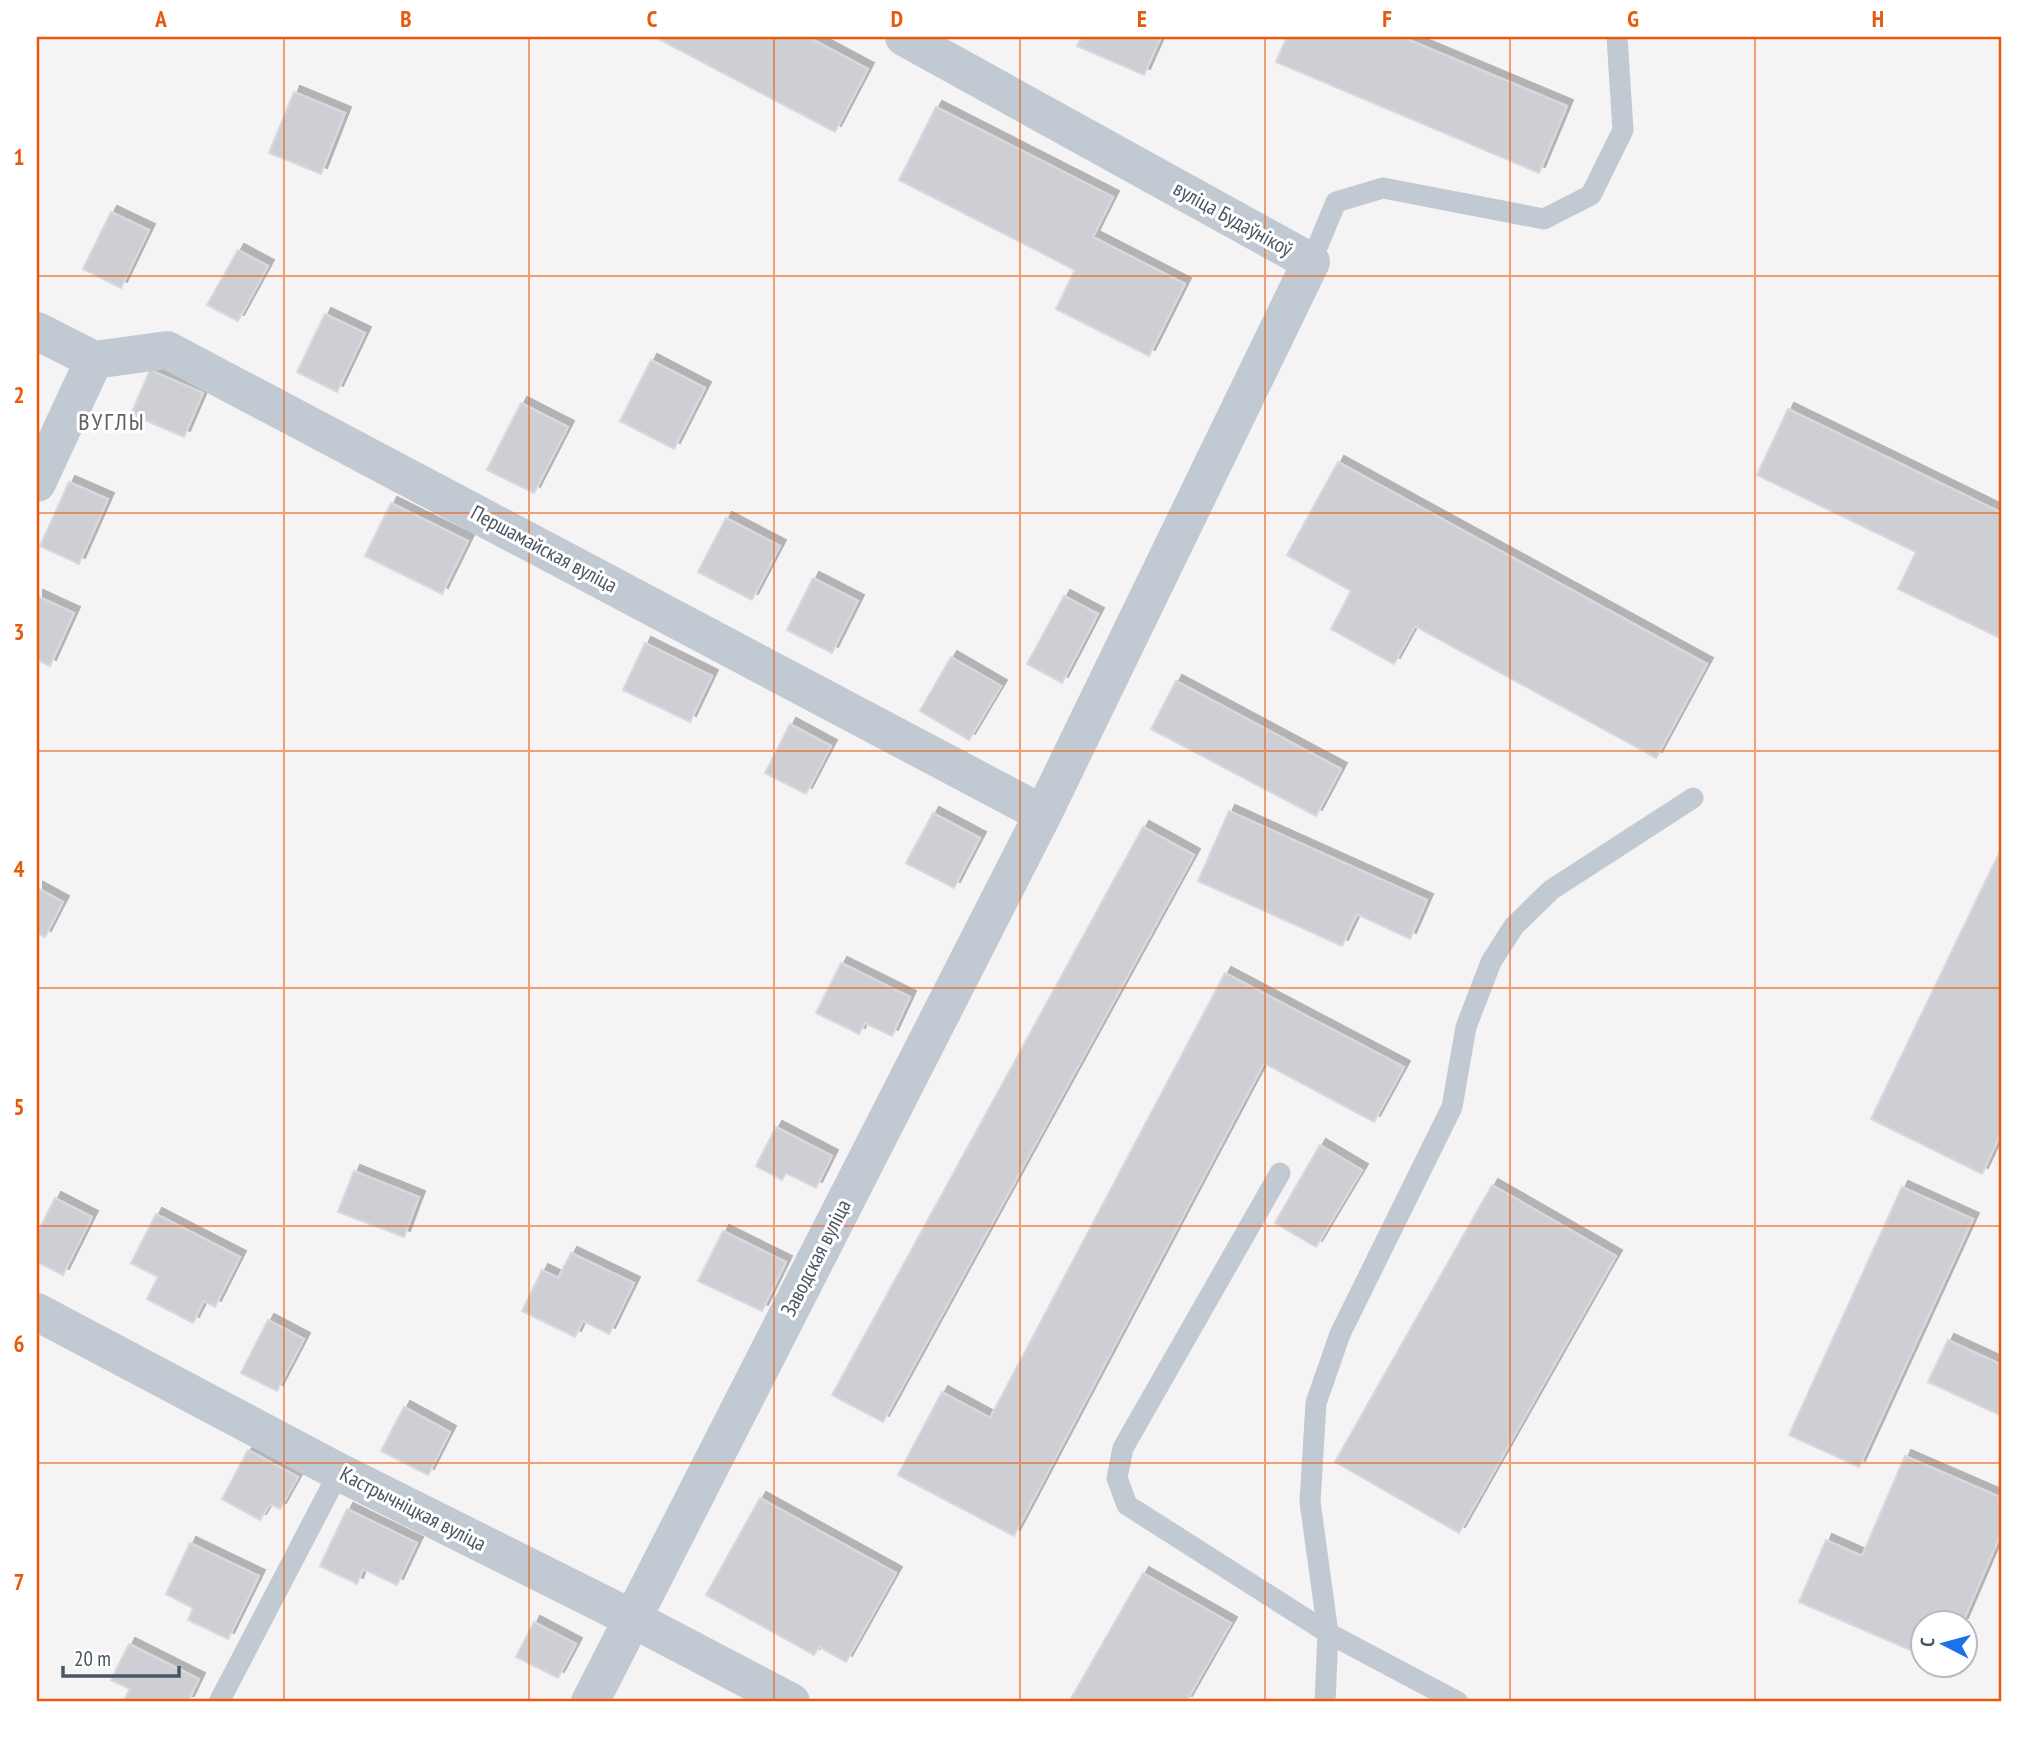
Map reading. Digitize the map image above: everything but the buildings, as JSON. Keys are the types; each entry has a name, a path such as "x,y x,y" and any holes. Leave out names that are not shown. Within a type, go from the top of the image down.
{"street":[{"name":"вуліца Будаўнікоў","path":"904,37 1311,262"},
{"name":"Заводская вуліца","path":"590,1702 1044,814 1311,262"},
{"path":"37,331 94,360 37,483"},
{"name":"Першамайская вуліца","path":"94,360 167,350 1044,814"},
{"name":"Кастрычніцкая вуліца","path":"37,1312 340,1472 631,1618 790,1702"}],"lane":[{"name":"вуліца Будаўнікоў","path":"1311,262 1336,202 1383,188 1544,219 1591,195 1623,130 1617,37"},
{"path":"1325,1702 1328,1633 1310,1502 1316,1404 1340,1334 1452,1107 1466,1027 1492,962 1514,926 1551,890 1693,798"},
{"path":"1280,1173 1123,1448 1116,1478 1127,1505 1328,1633 1458,1702"},
{"path":"219,1702 340,1472"}],"district":[{"name":"ВУГЛЫ","path":"112,422"}]}
